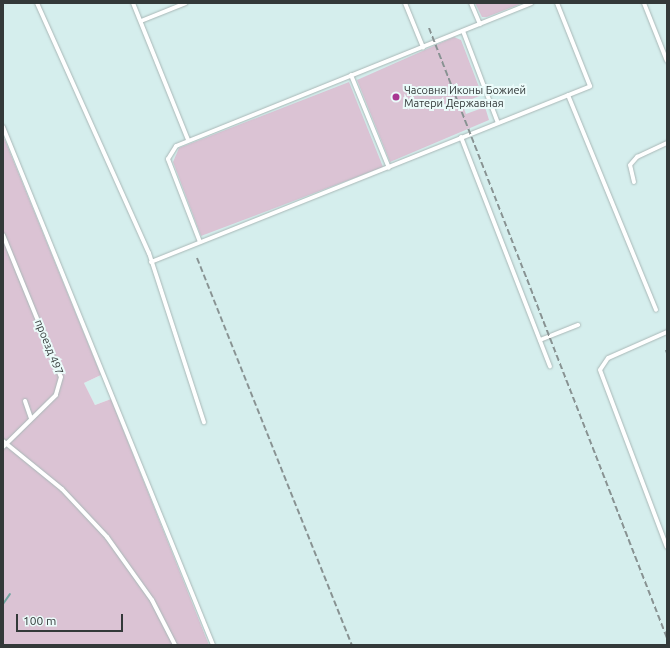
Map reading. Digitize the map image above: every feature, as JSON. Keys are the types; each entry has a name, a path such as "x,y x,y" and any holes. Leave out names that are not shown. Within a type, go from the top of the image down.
{"lane":[{"path":"37,3 152,262 204,422"},
{"path":"133,3 188,140"},
{"path":"140,21 186,3"},
{"path":"405,3 423,47"},
{"path":"471,3 480,24"},
{"path":"200,242 168,159 170,151 188,140 531,3"},
{"path":"152,262 590,86 557,3"},
{"path":"644,3 667,61"},
{"path":"463,31 498,123"},
{"path":"351,75 389,168"},
{"path":"568,94 656,310"},
{"path":"3,127 213,645"},
{"path":"461,137 550,366"},
{"path":"634,182 630,165 637,158 667,143"},
{"name":"проезд 497","path":"3,235 61,377 56,395 4,444"},
{"path":"540,340 578,325"},
{"path":"667,332 608,358 600,370 667,547"},
{"path":"25,401 31,418"},
{"path":"4,444 62,489 107,537 152,600 175,645"}],"shaded area":[{"path":"3,3 667,3 667,645 209,645 111,399 95,405 84,383 101,375 3,135"},
{"path":"475,3 523,3 487,17 482,17"},
{"path":"454,37 461,40 482,95 462,103 466,114 485,107 489,120 390,162 357,80"},
{"path":"349,82 383,167 201,236 173,162 179,148"},
{"path":"3,135 101,375 84,383 95,405 111,399 209,645 3,645"}],"waterway":[{"path":"3,604 10,594"}],"railway":[{"path":"429,28 667,638"},
{"path":"197,258 352,645"}],"place":[{"name":"Часовня Иконы Божией Матери Державная","path":"396,97"}]}
